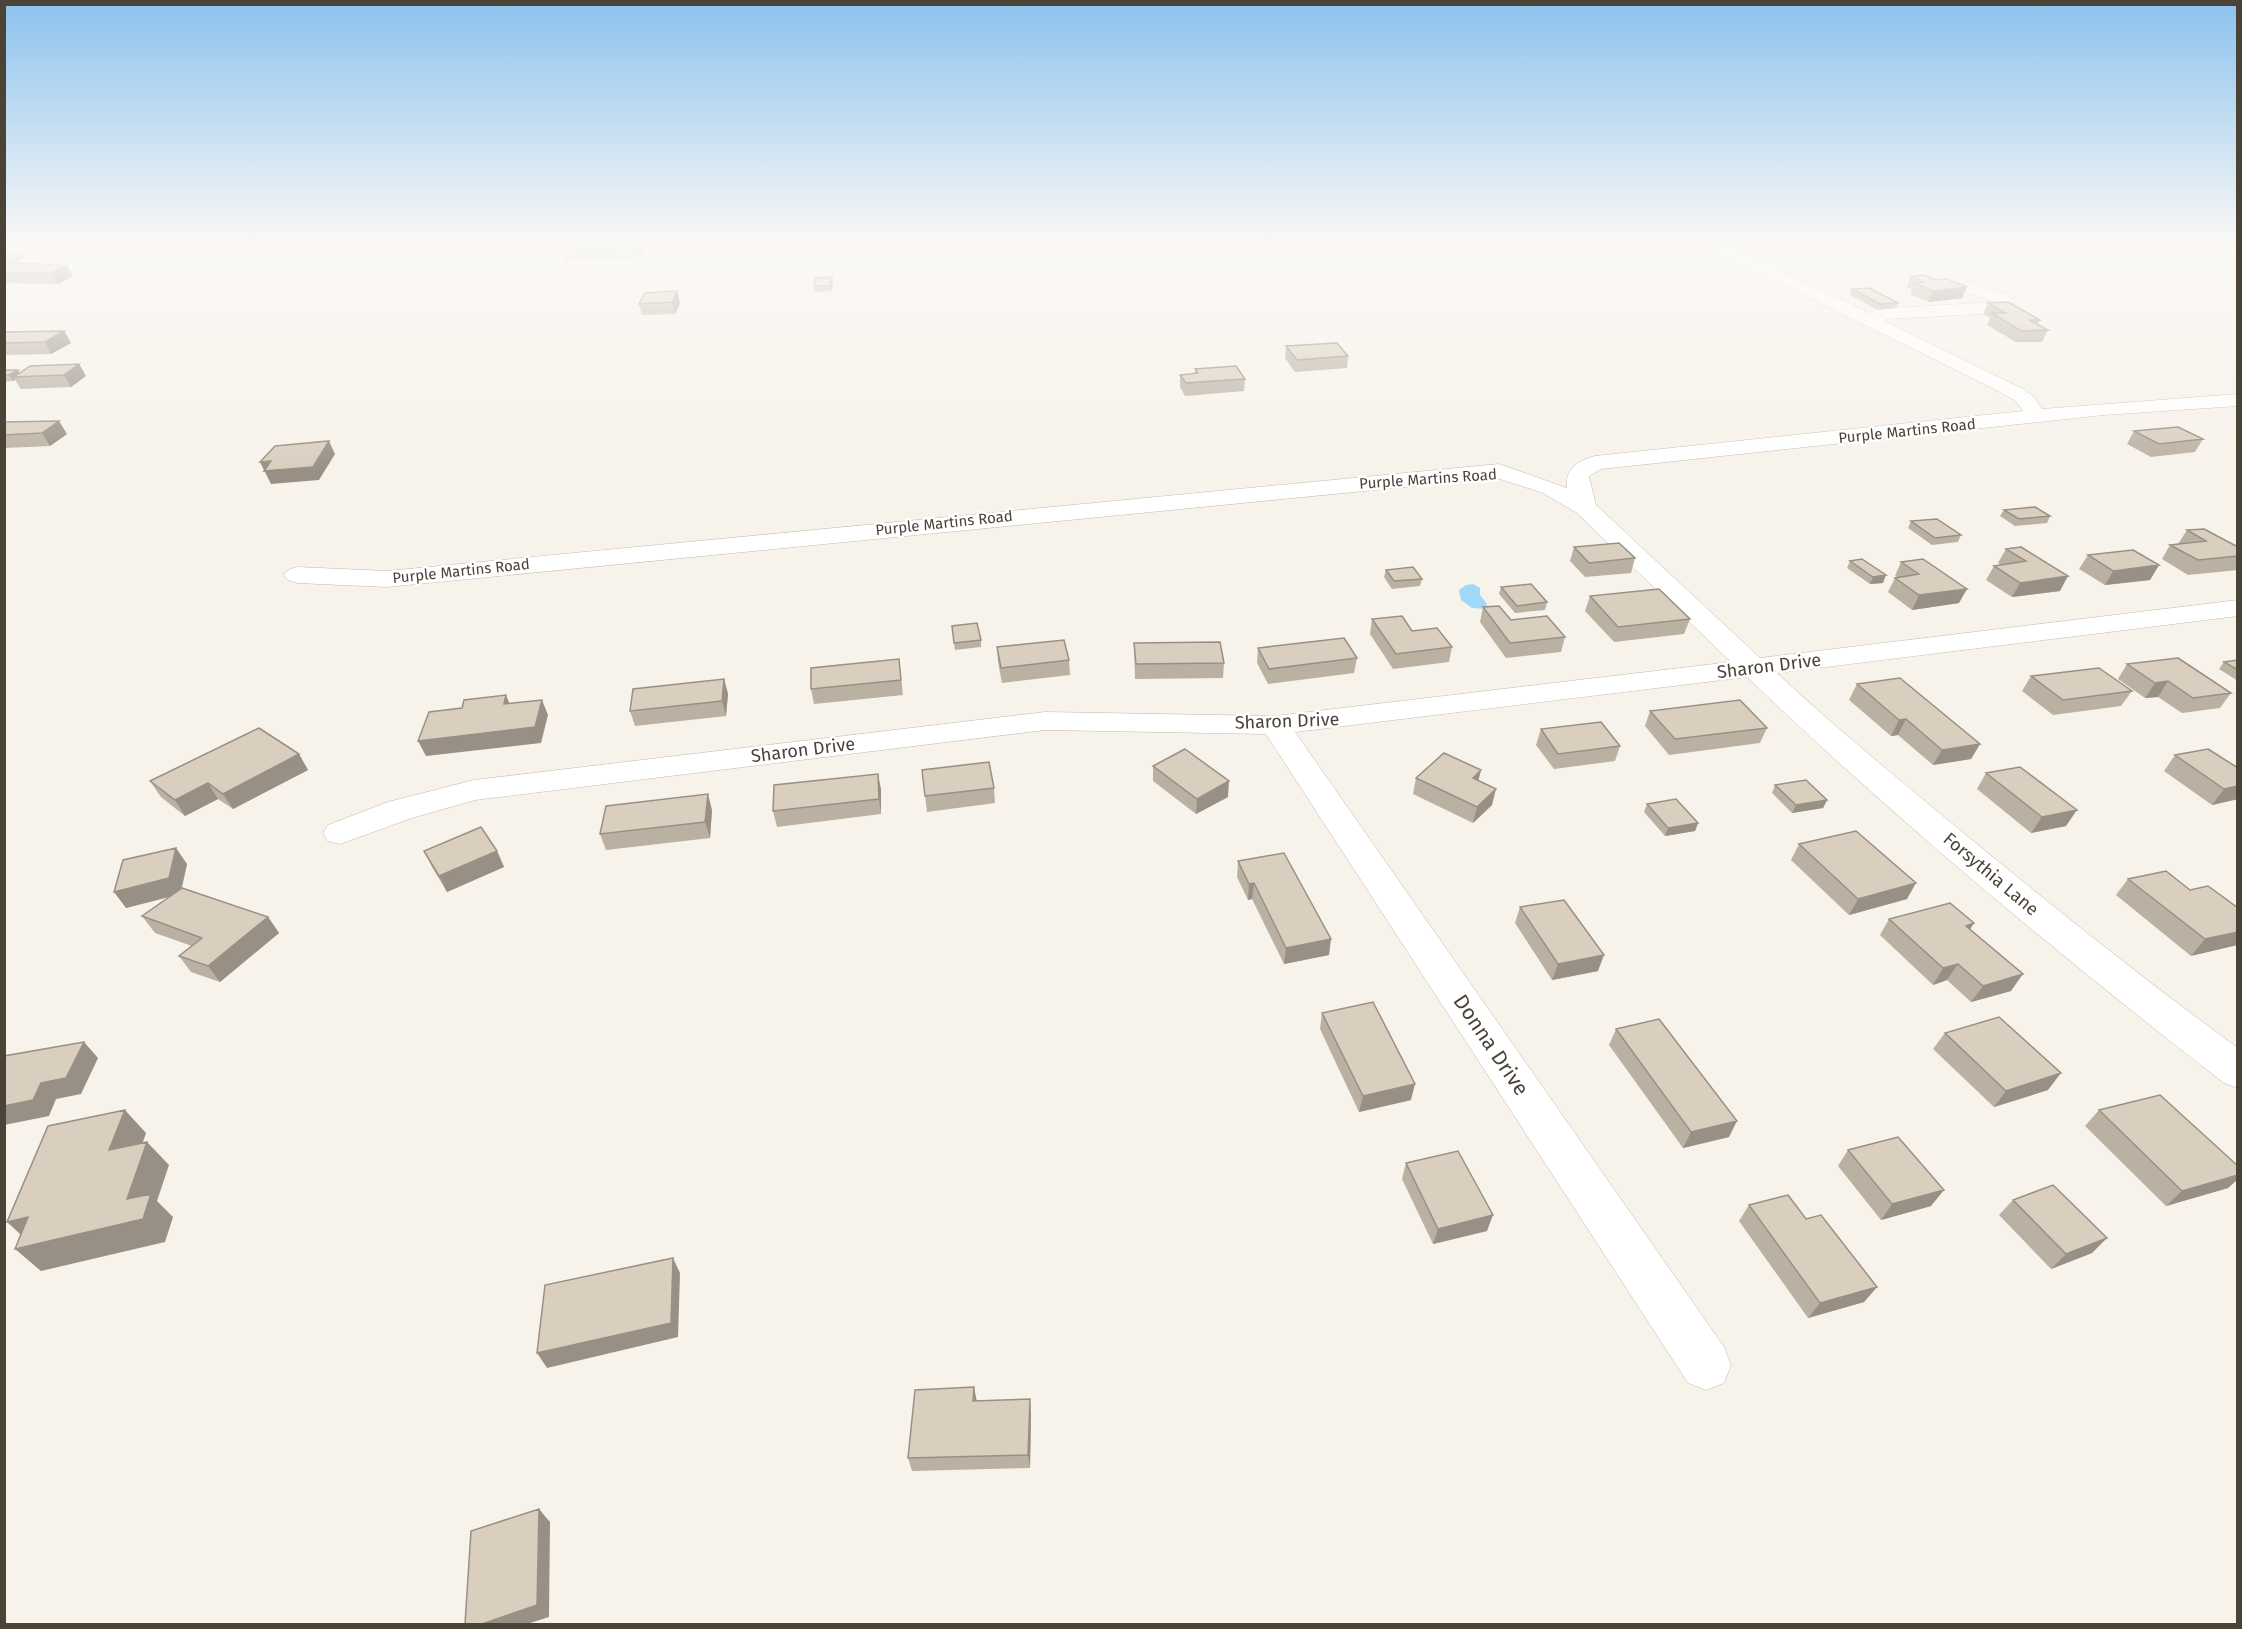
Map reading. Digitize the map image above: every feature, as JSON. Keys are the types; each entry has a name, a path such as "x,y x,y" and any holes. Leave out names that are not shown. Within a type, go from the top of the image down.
{"street":[{"path":"1877,319 2026,399 2033,407 2034,417"},
{"name":"Purple Martins Road","path":"1585,508 1578,486 1578,473 1595,463 2104,409 2238,400"},
{"name":"Purple Martins Road","path":"297,575 387,579 1076,510 1499,471 1551,488 1585,508 1753,668"},
{"name":"Sharon Drive","path":"340,833 400,810 474,790 1045,721 1275,725 2238,608"},
{"name":"Forsythia Lane","path":"1753,668 1806,717 1983,868 2156,1010 2238,1071"},
{"name":"Donna Drive","path":"1275,725 1706,1365"}],"water":[{"path":"1473,584 1480,588 1480,595 1487,604 1486,609 1472,608 1461,600 1459,590 1466,585"}],"building":[{"path":"2002,319 2038,319 2040,320 2029,320 2048,330 2021,331"},
{"path":"64,331 45,342 4,343 4,332"},
{"path":"1337,343 1348,356 1297,360 1286,346"},
{"path":"79,364 64,375 14,377 30,366"},
{"path":"1236,366 1245,379 1186,383 1180,375 1198,373 1195,369"},
{"path":"4,370 18,370 4,376"},
{"path":"59,421 42,433 4,435 4,422"},
{"path":"2178,427 2203,439 2159,444 2134,431"},
{"path":"329,441 313,467 264,471 271,461 260,462 275,446"},
{"path":"2035,507 2050,516 2019,519 2004,510"},
{"path":"1937,519 1961,535 1935,538 1911,521"},
{"path":"2204,529 2238,547 2238,556 2198,560 2170,545 2206,541 2187,530"},
{"path":"1619,543 1635,558 1589,563 1574,547"},
{"path":"2021,547 2068,576 2020,583 1994,566 2026,561 2006,549"},
{"path":"2133,550 2159,565 2113,571 2088,555"},
{"path":"1862,559 1886,575 1873,577 1850,561"},
{"path":"1923,559 1967,589 1919,595 1895,578 1919,574 1901,562"},
{"path":"1413,567 1422,579 1394,581 1386,570"},
{"path":"1531,584 1547,602 1517,606 1501,587"},
{"path":"1659,589 1690,619 1618,627 1590,596"},
{"path":"1499,606 1511,620 1547,616 1565,637 1510,643 1483,607"},
{"path":"1402,616 1412,631 1437,628 1452,647 1396,654 1372,619"},
{"path":"977,623 981,640 954,643 952,626"},
{"path":"1344,638 1357,658 1269,669 1258,648"},
{"path":"1064,640 1069,660 1001,668 997,647"},
{"path":"1220,642 1224,663 1136,664 1134,643"},
{"path":"2178,658 2231,693 2193,698 2168,681 2155,683 2127,664"},
{"path":"899,659 901,680 811,689 811,668"},
{"path":"2238,660 2238,670 2224,662"},
{"path":"2099,668 2132,691 2063,700 2031,676"},
{"path":"1900,678 1980,744 1942,750 1906,719 1899,720 1857,684"},
{"path":"724,679 722,701 630,711 633,689"},
{"path":"506,695 504,704 542,700 535,727 418,741 429,712 462,708 464,700"},
{"path":"1740,700 1767,728 1675,739 1650,711"},
{"path":"1601,722 1620,746 1558,754 1541,729"},
{"path":"259,728 299,754 223,794 208,783 175,800 150,781"},
{"path":"1185,749 1229,781 1197,799 1153,766"},
{"path":"2208,749 2238,768 2238,786 2224,789 2175,755"},
{"path":"1444,753 1481,770 1473,778 1496,789 1477,807 1416,778"},
{"path":"989,762 994,788 925,796 922,770"},
{"path":"2020,767 2077,810 2042,817 1986,773"},
{"path":"878,774 879,799 773,811 774,785"},
{"path":"1806,780 1827,800 1796,805 1775,785"},
{"path":"708,794 705,822 600,834 606,806"},
{"path":"1676,799 1698,823 1668,828 1647,804"},
{"path":"481,827 497,851 439,876 424,851"},
{"path":"1856,831 1916,883 1858,899 1799,844"},
{"path":"176,848 169,878 114,892 123,860"},
{"path":"1284,853 1331,939 1286,948 1254,883 1249,884 1238,861"},
{"path":"2166,871 2190,890 2208,886 2238,908 2238,932 2205,939 2128,879"},
{"path":"182,888 268,917 208,966 179,956 202,938 142,916"},
{"path":"1564,900 1604,955 1558,964 1520,907"},
{"path":"1950,903 1974,923 1966,926 2023,974 1983,986 1958,964 1943,968 1889,919"},
{"path":"1373,1002 1415,1084 1363,1096 1322,1013"},
{"path":"1999,1017 2061,1073 2006,1091 1945,1033"},
{"path":"1659,1019 1737,1121 1691,1132 1616,1029"},
{"path":"84,1042 66,1078 41,1083 33,1100 4,1106 4,1056"},
{"path":"2160,1095 2238,1166 2238,1175 2182,1191 2099,1110"},
{"path":"125,1110 109,1150 147,1142 127,1199 151,1194 143,1219 15,1249 28,1217 7,1222 48,1126"},
{"path":"1898,1137 1944,1190 1892,1204 1848,1150"},
{"path":"1458,1151 1493,1215 1438,1229 1406,1163"},
{"path":"2053,1185 2107,1238 2066,1254 2013,1200"},
{"path":"1788,1195 1806,1219 1821,1215 1877,1287 1820,1303 1749,1205"},
{"path":"673,1258 671,1323 537,1353 545,1285"},
{"path":"974,1387 973,1401 1030,1399 1028,1455 908,1458 915,1390"},
{"path":"539,1509 537,1605 482,1624 465,1624 471,1531"}]}
